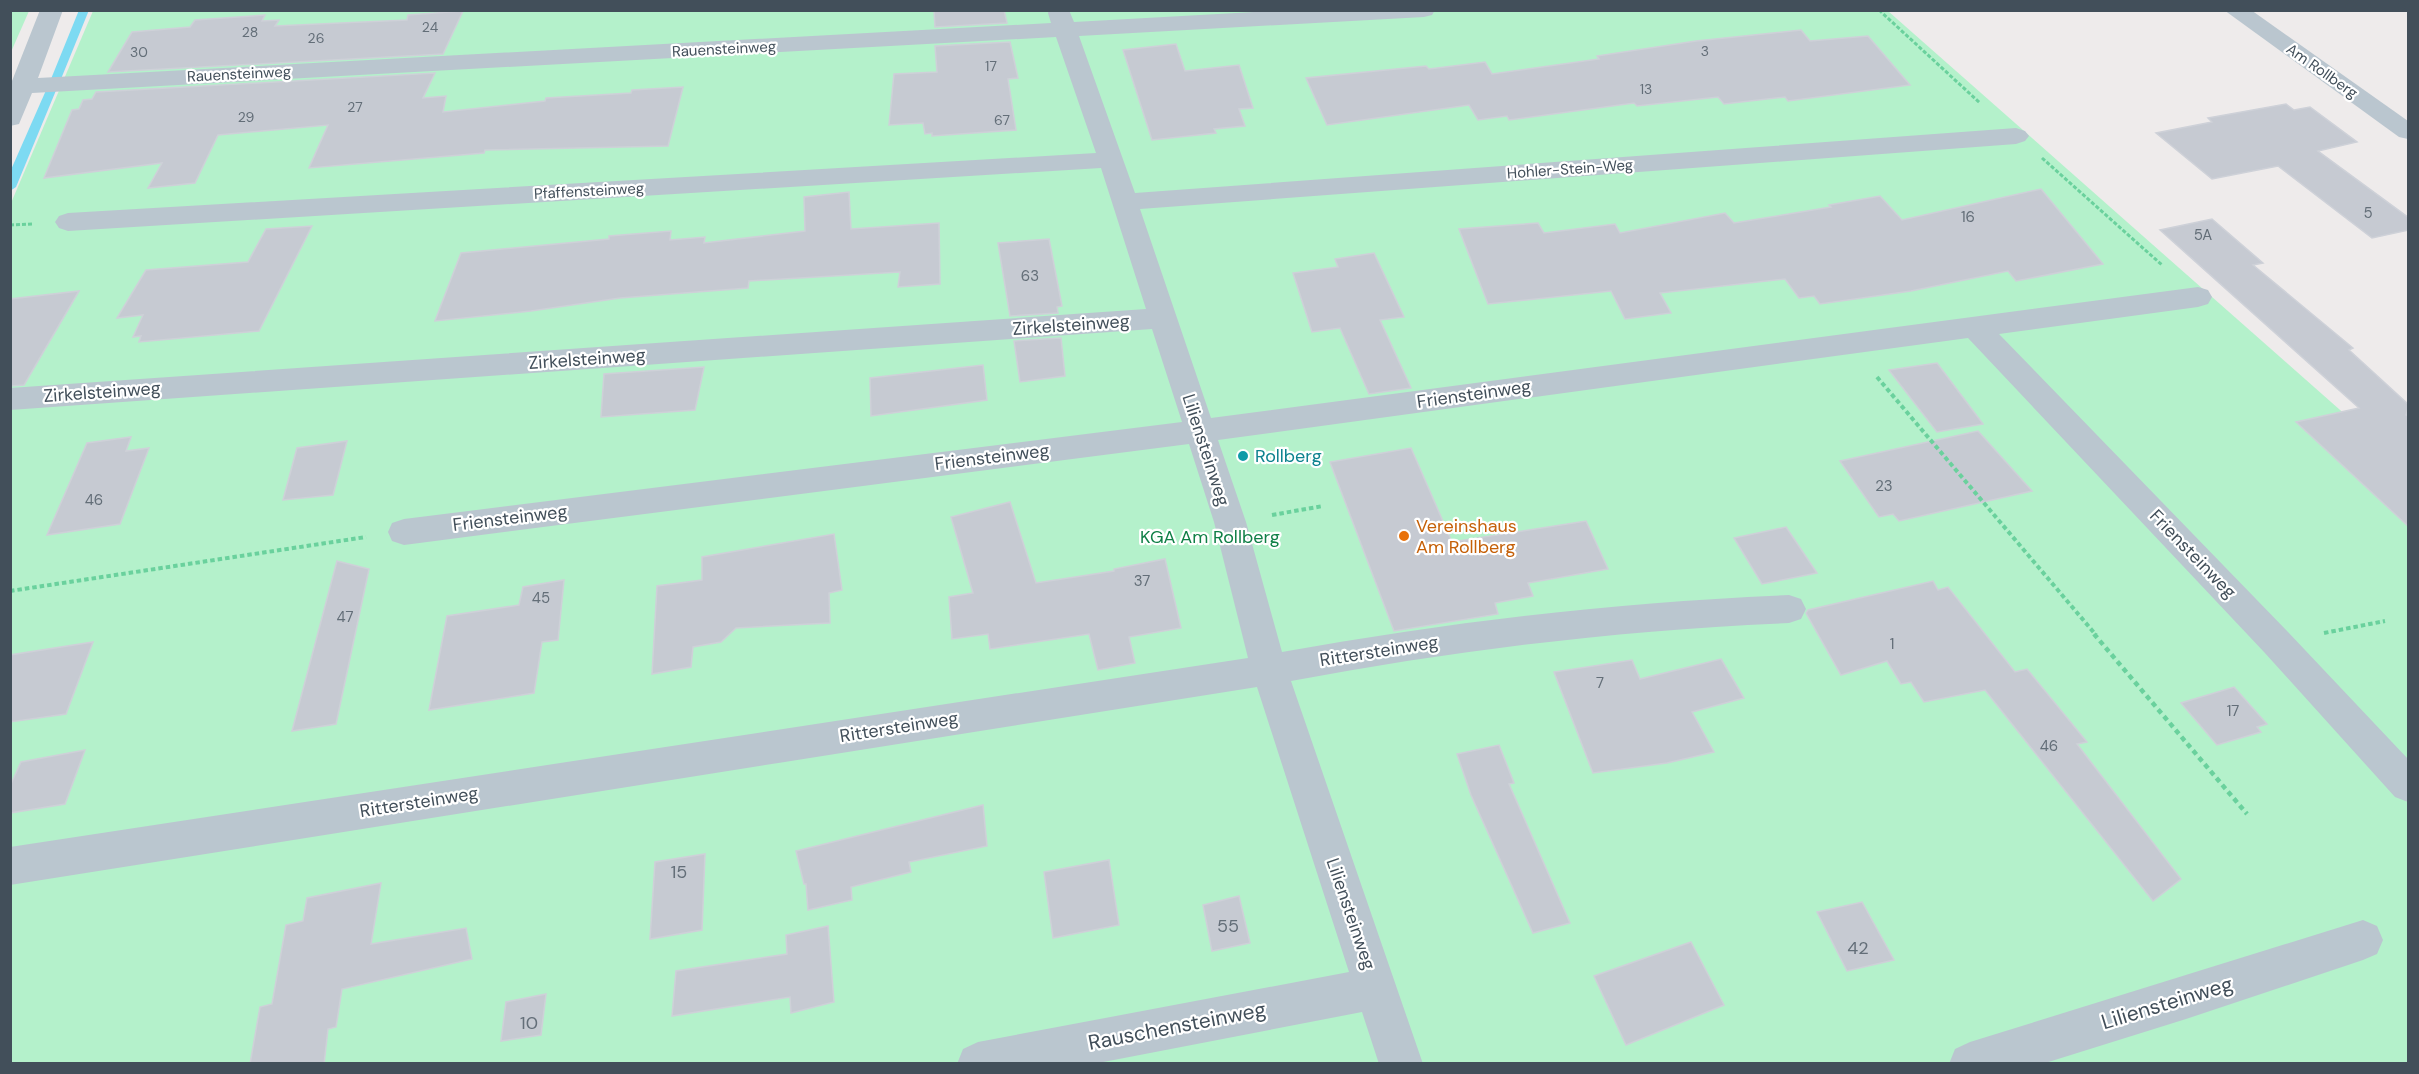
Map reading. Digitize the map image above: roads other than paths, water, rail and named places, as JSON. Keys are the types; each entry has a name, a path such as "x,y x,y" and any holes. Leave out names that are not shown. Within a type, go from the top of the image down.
{"street":[{"path":"10,119 52,10"},
{"name":"Rauensteinweg","path":"24,86 1061,21 1424,10"},
{"name":"Am Rollberg","path":"2235,10 2409,132"},
{"name":"Liliensteinweg","path":"1061,21 1111,160 1230,522 1269,670 1401,1064"},
{"name":"Hohler-Stein-Weg","path":"1124,202 2016,136"},
{"name":"Pfaffensteinweg","path":"68,222 1111,160"},
{"name":"Friensteinweg","path":"404,532 1200,431 2198,297"},
{"name":"Zirkelsteinweg","path":"10,399 1163,318"},
{"name":"Friensteinweg","path":"1974,326 2276,642 2409,785"},
{"name":"Rittersteinweg","path":"10,866 1269,670 1359,652 1554,626 1694,612 1789,609"},
{"name":"Liliensteinweg","path":"1970,1064 2186,998 2363,940"},
{"name":"Rauschensteinweg","path":"978,1064 1376,988"}],"waterway":[{"path":"56,79 84,10"},
{"path":"10,187 52,88"}],"place":[{"name":"Rollberg","path":"1243,456"},
{"name":"Vereinshaus Am Rollberg","path":"1404,536"}],"park label":[{"name":"KGA Am Rollberg","path":"1210,537"}]}
